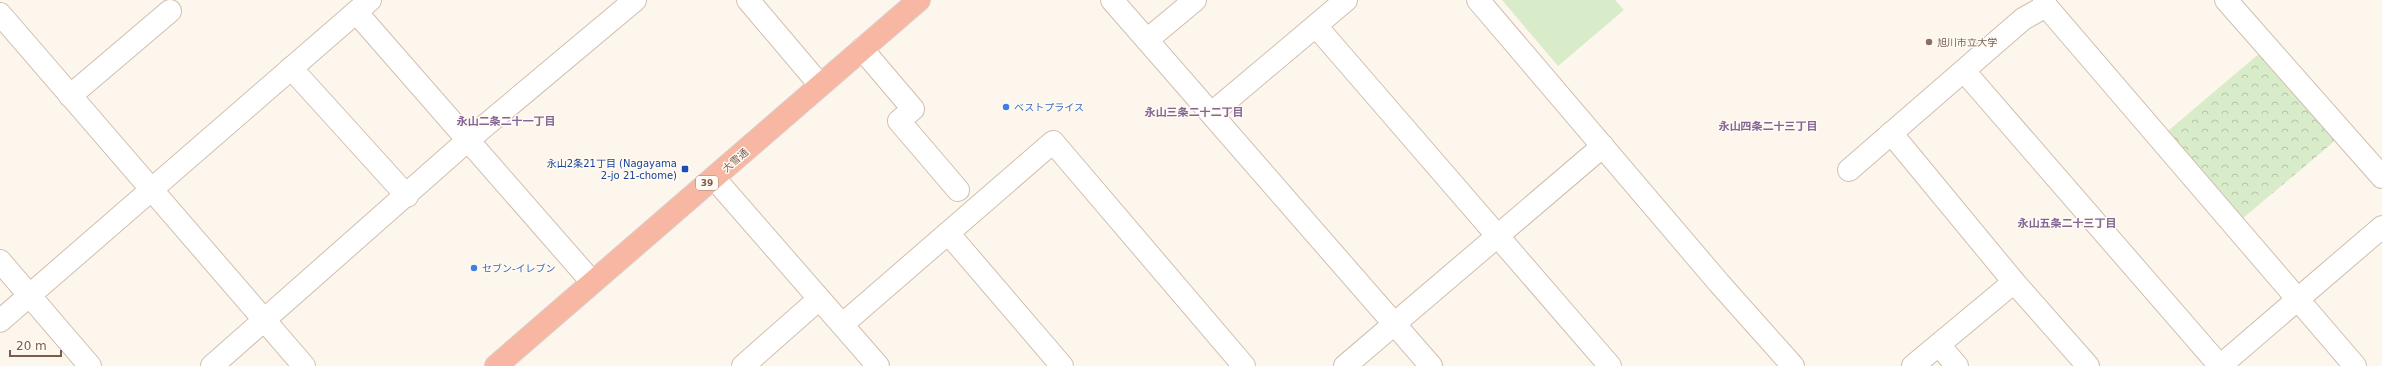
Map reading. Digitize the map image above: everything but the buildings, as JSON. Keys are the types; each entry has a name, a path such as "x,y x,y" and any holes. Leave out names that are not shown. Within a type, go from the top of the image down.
{"highway":[{"name":"大雪通","path":"496,366 919,0"}],"street":[{"path":"212,366 407,196 468,140 635,0"},
{"path":"748,0 820,85"},
{"path":"1112,0 1431,366"},
{"path":"1147,40 1196,0"},
{"path":"1212,113 1346,0"},
{"path":"1478,0 1719,283 1793,366"},
{"path":"2226,0 2382,177"},
{"path":"1849,170 2023,19 2045,3 2355,366"},
{"path":"0,321 363,6 468,140 592,282"},
{"path":"70,96 170,11"},
{"path":"0,14 151,191 304,366"},
{"path":"1316,26 1610,366"},
{"path":"862,50 913,109 899,121 958,190"},
{"path":"291,68 407,196"},
{"path":"1964,71 2220,366 2382,227"},
{"path":"1891,133 2014,282 2088,366"},
{"path":"843,324 1053,142 1244,366"},
{"path":"1345,366 1603,146"},
{"path":"714,178 819,299 843,324 878,366"},
{"path":"948,233 1062,366"},
{"path":"0,261 90,366"},
{"path":"1913,366 2014,282"},
{"path":"743,366 819,299"},
{"path":"1939,345 1958,366"}],"green space":[{"path":"1502,0 1615,0 1624,10 1558,66"},
{"path":"2261,52 2336,140 2243,218 2168,131"}],"place":[{"name":"旭川市立大学","path":"1929,42"},
{"name":"ベストプライス","path":"1006,107"},
{"name":"永山2条21丁目 (Nagayama 2-jo 21-chome)","path":"685,169"},
{"name":"セブン-イレブン","path":"474,268"}],"district":[{"name":"永山三条二十二丁目","path":"1194,112"},
{"name":"永山二条二十一丁目","path":"506,121"},
{"name":"永山四条二十三丁目","path":"1768,126"},
{"name":"永山五条二十三丁目","path":"2067,223"}]}
